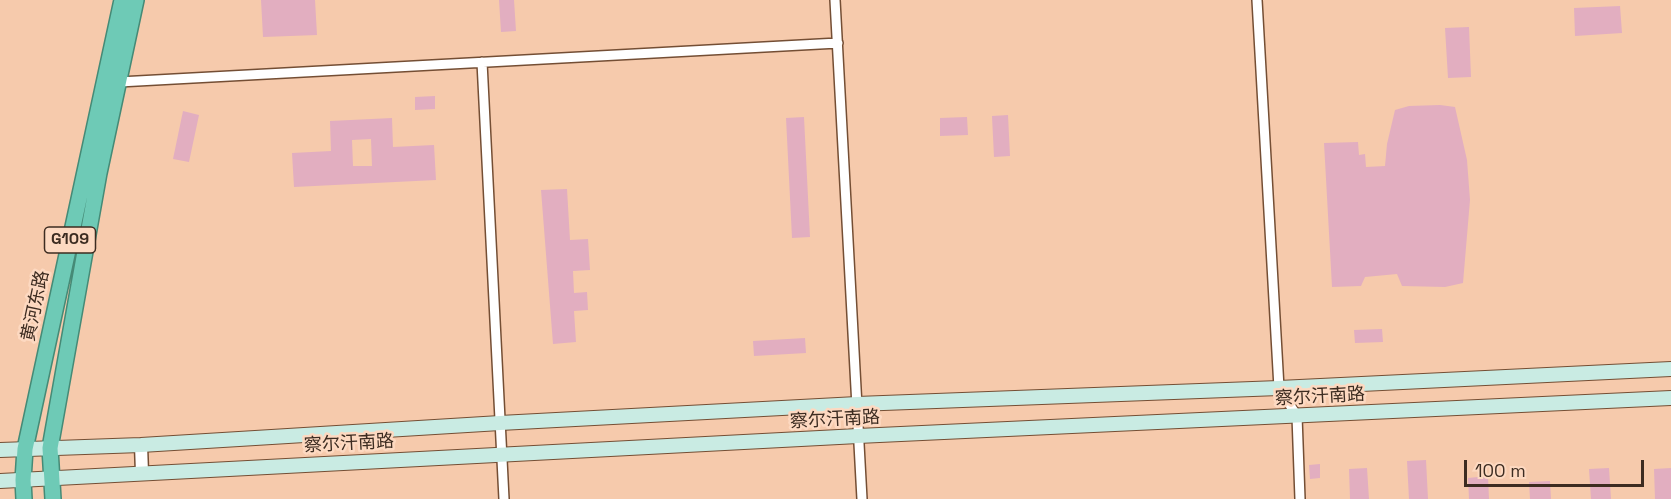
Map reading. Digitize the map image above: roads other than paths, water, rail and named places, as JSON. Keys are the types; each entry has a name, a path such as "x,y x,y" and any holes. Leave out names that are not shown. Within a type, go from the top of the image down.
{"highway":[{"name":"黄河东路","path":"23,480 26,449 122,0"},
{"name":"黄河东路","path":"52,479 50,448 99,173 136,0"},
{"name":"G109","path":"52,479 53,499"},
{"name":"G109","path":"23,480 24,499"}],"main road":[{"name":"察尔汗南路","path":"0,450 141,445 857,404 1280,388 1671,369"},
{"name":"察尔汗南路","path":"0,482 858,436 1671,398"}],"street":[{"path":"836,0 862,499"},
{"path":"1257,0 1280,388 1297,416 1300,499"},
{"path":"119,82 838,43"},
{"path":"482,62 504,499"},
{"path":"141,445 142,473"}]}
